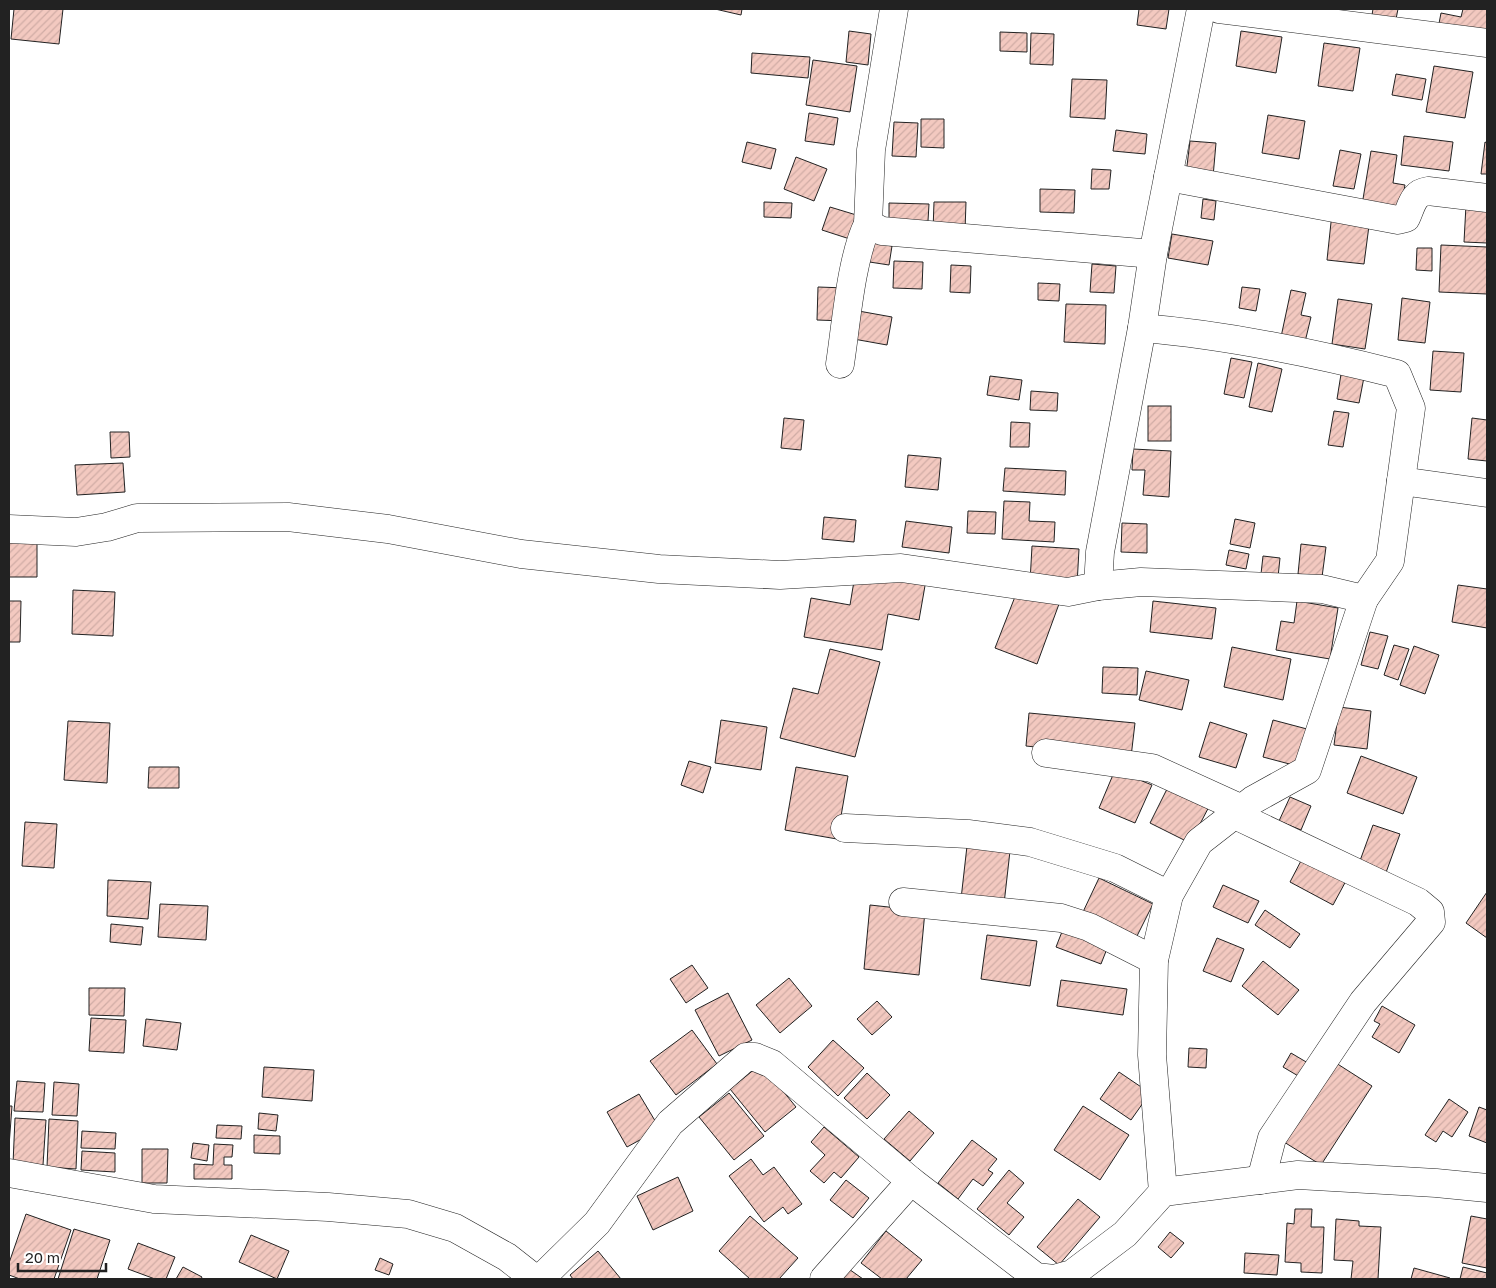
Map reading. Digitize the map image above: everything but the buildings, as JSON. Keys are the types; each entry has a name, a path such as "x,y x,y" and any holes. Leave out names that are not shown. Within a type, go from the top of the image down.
{"street":[{"path":"840,364 856,262 863,234 868,224 871,150 894,9"},
{"path":"1098,586 1100,552 1142,328 1153,254 1201,9"},
{"path":"1219,9 1487,43"},
{"path":"1168,177 1398,220 1406,218 1414,198 1420,192 1428,191 1487,198"},
{"path":"868,224 882,231 1153,254"},
{"path":"1142,328 1180,331 1325,355 1397,374 1411,408 1390,561 1364,599 1352,630 1307,770 1253,800 1199,842 1169,895 1154,960 1152,1055 1163,1192"},
{"path":"1401,481 1487,493"},
{"path":"9,529 76,532 107,527 137,518 288,516 388,529 521,554 658,569 780,575 901,568 1068,592 1098,586 1141,582 1322,590 1364,599"},
{"path":"1046,753 1152,768 1418,902 1430,912 1431,922 1363,1002 1272,1138 1261,1180"},
{"path":"845,828 968,834 1030,842 1115,868 1169,895"},
{"path":"903,902 1061,918 1089,928 1154,960"},
{"path":"540,1279 597,1223 670,1123 746,1057 755,1056 772,1064 911,1181 1012,1272 1036,1277 1069,1277 1125,1234 1163,1192 1298,1175 1487,1188"},
{"path":"9,1173 154,1199 328,1207 408,1214 455,1228 507,1257 535,1279"},
{"path":"824,1279 911,1181"}]}
